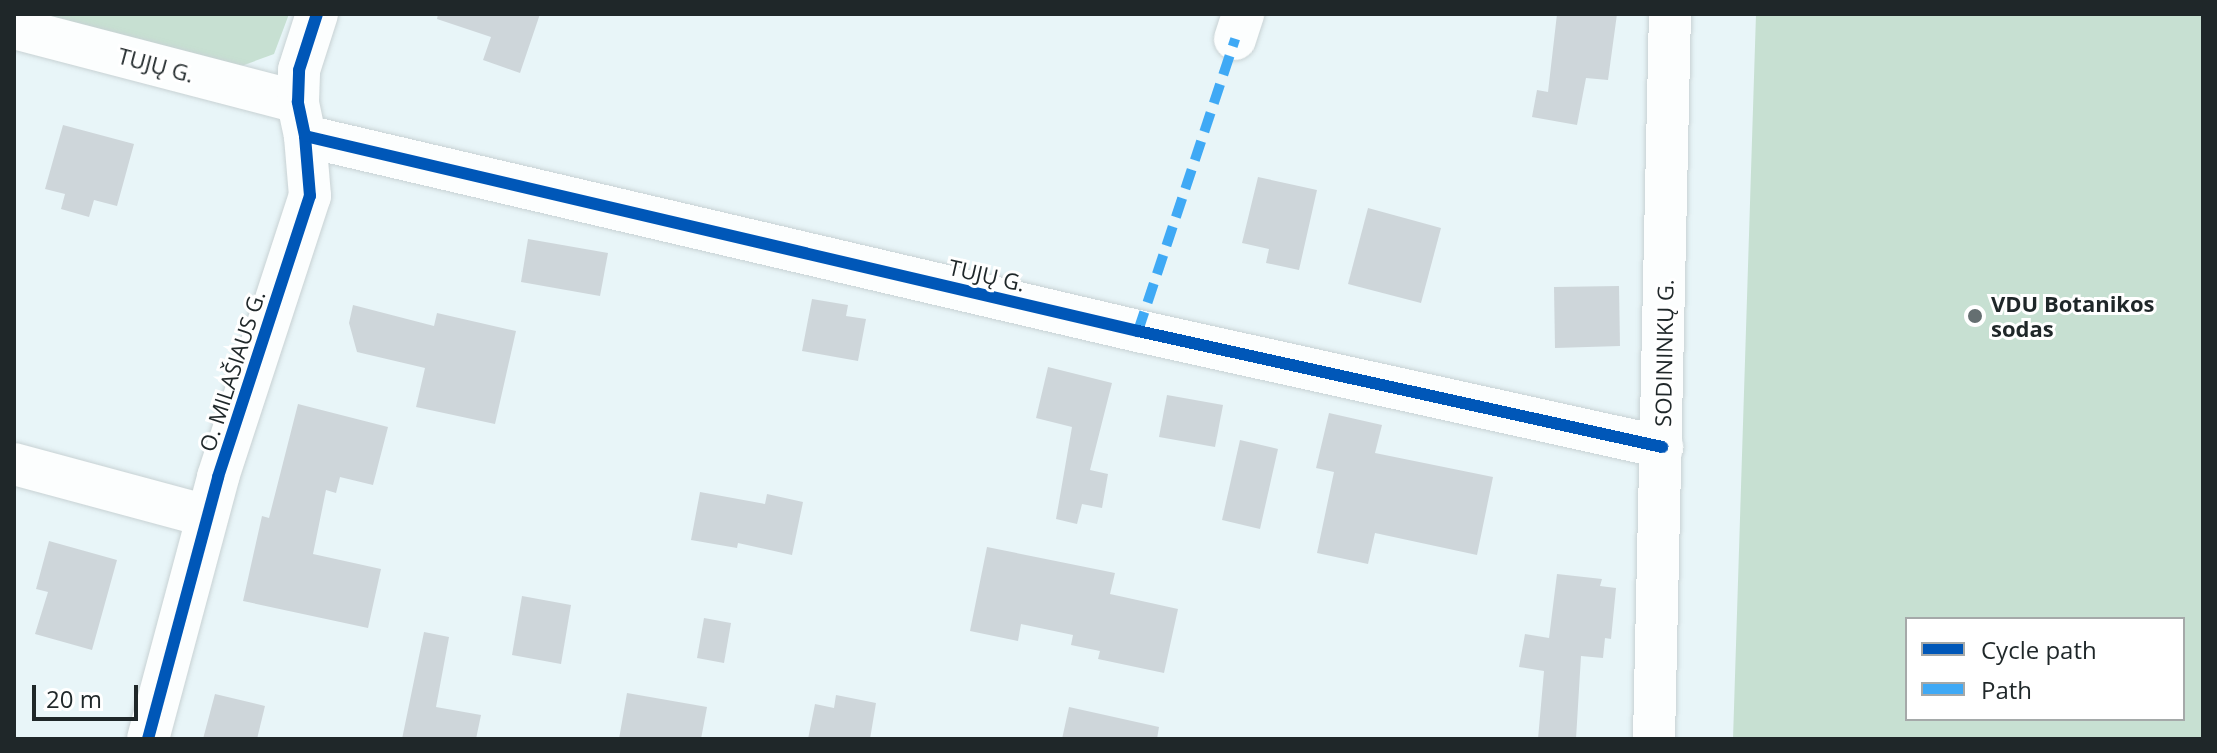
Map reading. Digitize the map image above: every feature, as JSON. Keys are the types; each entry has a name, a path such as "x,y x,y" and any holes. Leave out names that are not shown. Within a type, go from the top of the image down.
{"street":[{"name":"O. MILAŠIAUS G.","path":"148,739 207,516 310,196 299,70 317,14"},
{"name":"SODININKŲ G.","path":"1654,739 1670,14"},
{"name":"TUJŲ G.","path":"14,28 302,119 1138,331 1662,447"},
{"path":"14,464 207,516"}],"green space":[{"path":"24,14 289,14 274,54 236,68"},
{"name":"VDU Botanikos sodas","path":"1756,14 2203,14 2203,739 1733,739"}],"building":[{"path":"438,14 540,14 520,73 483,60 491,37 437,19"},
{"path":"1557,14 1617,14 1608,80 1586,78 1577,125 1532,117 1537,90 1548,92"},
{"path":"63,125 134,144 117,206 94,200 89,217 61,209 65,194 45,189"},
{"path":"1258,177 1317,190 1299,270 1266,263 1269,249 1242,243"},
{"path":"1368,208 1441,228 1421,303 1348,284"},
{"path":"528,239 608,253 600,296 521,282"},
{"path":"1619,286 1620,346 1555,348 1554,287"},
{"path":"812,299 848,305 846,316 866,319 858,361 802,351"},
{"path":"353,305 434,326 437,313 516,331 495,424 416,407 425,368 357,352 349,323"},
{"path":"1048,367 1112,383 1090,470 1108,474 1102,508 1082,504 1077,524 1056,519 1072,427 1036,418"},
{"path":"1167,395 1223,405 1215,447 1159,437"},
{"path":"298,404 388,427 373,485 340,477 336,493 326,490 313,554 381,569 368,628 243,601 262,516 269,518"},
{"path":"1329,413 1382,425 1375,453 1493,477 1477,555 1375,533 1368,564 1317,553 1334,472 1316,468"},
{"path":"1240,440 1278,449 1260,529 1222,520"},
{"path":"700,492 765,504 767,494 803,502 792,555 738,543 737,548 691,540"},
{"path":"49,541 117,560 92,650 35,634 48,592 36,589"},
{"path":"987,547 1115,573 1110,594 1178,609 1164,673 1098,659 1100,651 1071,645 1073,635 1021,624 1018,641 970,631"},
{"path":"1557,574 1602,579 1600,586 1616,588 1611,639 1605,638 1603,658 1581,656 1576,739 1538,739 1544,671 1519,667 1525,634 1549,638"},
{"path":"522,596 571,605 561,664 512,655"},
{"path":"704,618 731,623 724,663 697,658"},
{"path":"424,632 449,637 436,707 481,715 476,739 402,739"},
{"path":"627,693 707,707 701,739 619,739"},
{"path":"215,694 265,706 257,739 203,739"},
{"path":"836,695 876,703 870,739 808,739 815,704 834,708"},
{"path":"1069,707 1159,727 1157,739 1062,739"}],"marked path":[{"path":"1138,331 1235,39"}],"cycle path":[{"path":"148,739 218,477 310,196 305,136 298,102 299,70 317,14"},
{"path":"305,136 1138,331 1662,447"}],"place":[{"name":"VDU Botanikos sodas","path":"1975,316"}]}
